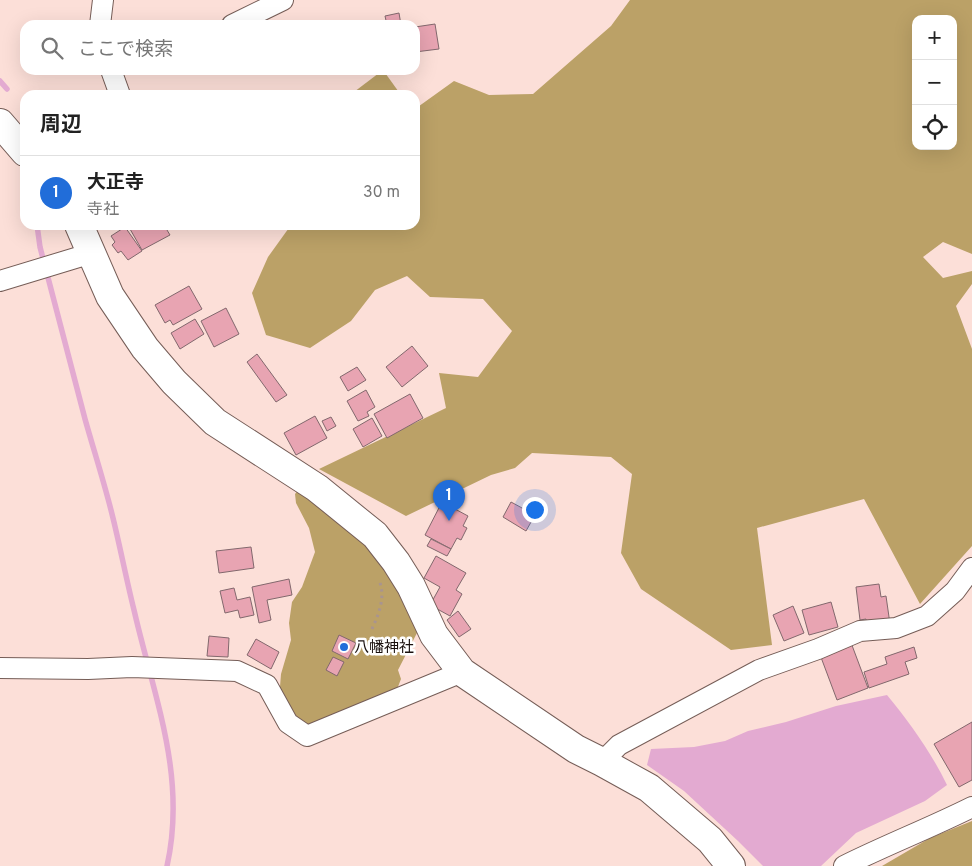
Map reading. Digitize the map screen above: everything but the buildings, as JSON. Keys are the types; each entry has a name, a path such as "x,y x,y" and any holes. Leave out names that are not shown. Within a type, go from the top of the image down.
{"street":[{"path":"101,20 103,0"},
{"path":"242,20 283,0"},
{"path":"114,75 118,90"},
{"path":"0,123 20,146"},
{"path":"81,230 110,296 145,348 174,382 215,422 317,488 375,535 396,562 411,586 434,635 462,672 576,749 648,788 710,840 731,866"},
{"path":"0,281 60,261 92,253"},
{"path":"602,762 619,745 759,670 818,649 860,631 896,628 927,616 955,591 972,568"},
{"path":"0,668 88,669 132,667 237,671 267,685 288,723 307,736 462,672"},
{"path":"844,866 883,846 931,828 972,807"}],"path":[{"path":"372,629 381,608 381,585 377,576"}],"shaded area":[{"path":"630,0 972,0 972,254 943,242 923,257 943,278 972,271 972,284 956,306 972,349 972,546 920,604 864,499 757,528 772,645 731,650 641,589 621,553 632,474 611,457 532,453 515,468 491,475 406,516 319,469 446,408 439,373 478,377 512,331 483,299 430,297 407,276 375,290 351,321 310,348 266,335 252,293 268,257 287,230 420,230 420,105 454,81 489,95 533,94 611,26"},
{"path":"376,75 387,75 397,90 357,90"},
{"path":"300,488 325,501 370,549 397,587 419,629 398,670 401,679 394,697 313,726 295,720 279,700 281,674 291,640 289,623 292,602 302,587 315,552 309,528 296,503 295,494"},
{"path":"887,695 920,738 947,785 925,801 856,833 821,866 763,866 684,791 647,765 651,749 694,747 725,741 748,731 786,722 836,706"},
{"path":"972,821 972,866 882,866 930,838"}],"waterway":[{"path":"0,81 7,89"},
{"path":"38,230 40,247 112,514 131,598 159,706 171,768 173,800 172,833 167,866"}],"place":[{"name":"大正寺","path":"449,521"},
{"name":"八幡神社","path":"344,647"}]}
